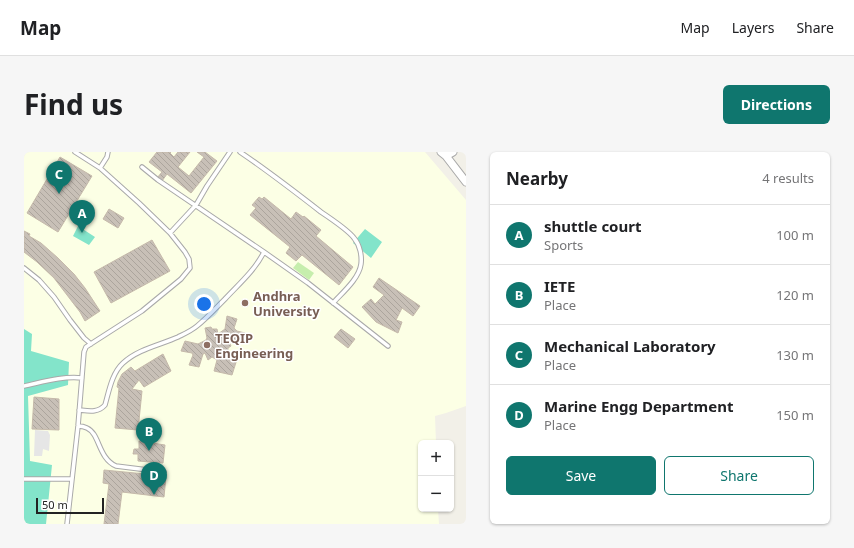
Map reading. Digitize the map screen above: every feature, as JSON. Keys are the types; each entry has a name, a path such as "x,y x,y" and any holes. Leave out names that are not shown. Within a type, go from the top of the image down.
{"street":[{"path":"453,152 443,154 466,182"}],"lane":[{"path":"67,524 78,426 84,352 91,344 142,311 173,286 188,272 190,268 189,259 185,252 170,233 100,168 75,152"},
{"path":"100,168 107,157 108,152"},
{"path":"170,233 196,204 230,152"},
{"path":"240,152 265,169 353,236 357,242 361,257 361,266 357,277 333,303"},
{"path":"142,167 158,180 196,204 264,252 388,346"},
{"path":"79,410 97,411 103,408 114,376 122,364 130,357 176,338 197,326 242,282 264,252"},
{"path":"24,268 39,280 54,297 74,326 91,344"},
{"path":"24,386 58,379 82,378"},
{"path":"78,426 88,428 93,433 101,450 111,464 116,466 164,472"},
{"path":"24,479 72,479"}],"shaded area":[{"name":"Andhra University","path":"24,152 425,152 466,200 466,406 435,416 436,440 418,440 418,512 438,512 439,524 24,524"},
{"path":"35,430 48,431 50,435 49,451 43,449 42,456 34,456"}],"green space":[{"path":"78,226 95,237 89,245 73,236"},
{"path":"365,229 382,242 371,258 353,243"},
{"path":"298,262 314,273 309,280 293,268"},
{"path":"24,329 32,334 31,351 69,362 68,385 28,396 30,461 52,465 46,524 24,524"}],"building":[{"path":"157,152 171,152 170,153 174,157 178,152 190,152 178,167 189,176 204,157 197,152 205,152 217,161 191,193 167,174 162,181 157,178 162,172 149,162"},
{"path":"60,157 92,176 58,232 27,213"},
{"path":"259,197 262,199 264,197 291,219 296,212 303,217 304,216 321,230 316,236 353,267 339,285 302,255 296,261 286,253 290,247 250,215 256,208 252,205"},
{"path":"109,209 124,218 118,228 103,219"},
{"path":"24,231 30,234 29,236 41,243 74,274 100,311 85,321 80,312 54,278 24,252"},
{"path":"152,240 170,271 111,303 94,272"},
{"path":"379,278 420,306 413,316 402,308 396,320 402,322 398,333 376,322 362,307 371,299 375,304 384,295 373,287"},
{"name":"TEQIP Engineering","path":"227,316 237,319 234,328 237,331 245,333 243,342 230,339 228,340 231,346 228,348 228,353 238,356 232,375 214,371 217,360 212,357 208,360 205,353 203,354 199,367 189,365 193,355 192,353 181,351 185,341 198,344 206,340 205,328 211,327 212,329 217,329 218,334 225,329"},
{"path":"341,329 355,339 348,348 334,337"},
{"path":"163,354 171,371 144,387 139,380 132,389 142,391 138,430 115,428 119,388 117,387 122,374 131,367 135,371"},
{"path":"34,397 59,399 59,430 32,429"},
{"path":"139,441 165,445 163,463 138,461 138,454 133,454 134,449 139,449"},
{"path":"104,470 166,476 164,497 122,492 118,524 104,524 109,484 103,483"}],"place":[{"name":"Mechanical Laboratory","path":"59,194"},
{"name":"shuttle court","path":"82,233"},
{"name":"Andhra University","path":"245,303"},
{"name":"TEQIP Engineering","path":"207,345"},
{"name":"IETE","path":"149,451"},
{"name":"Marine Engg Department","path":"154,495"}]}
